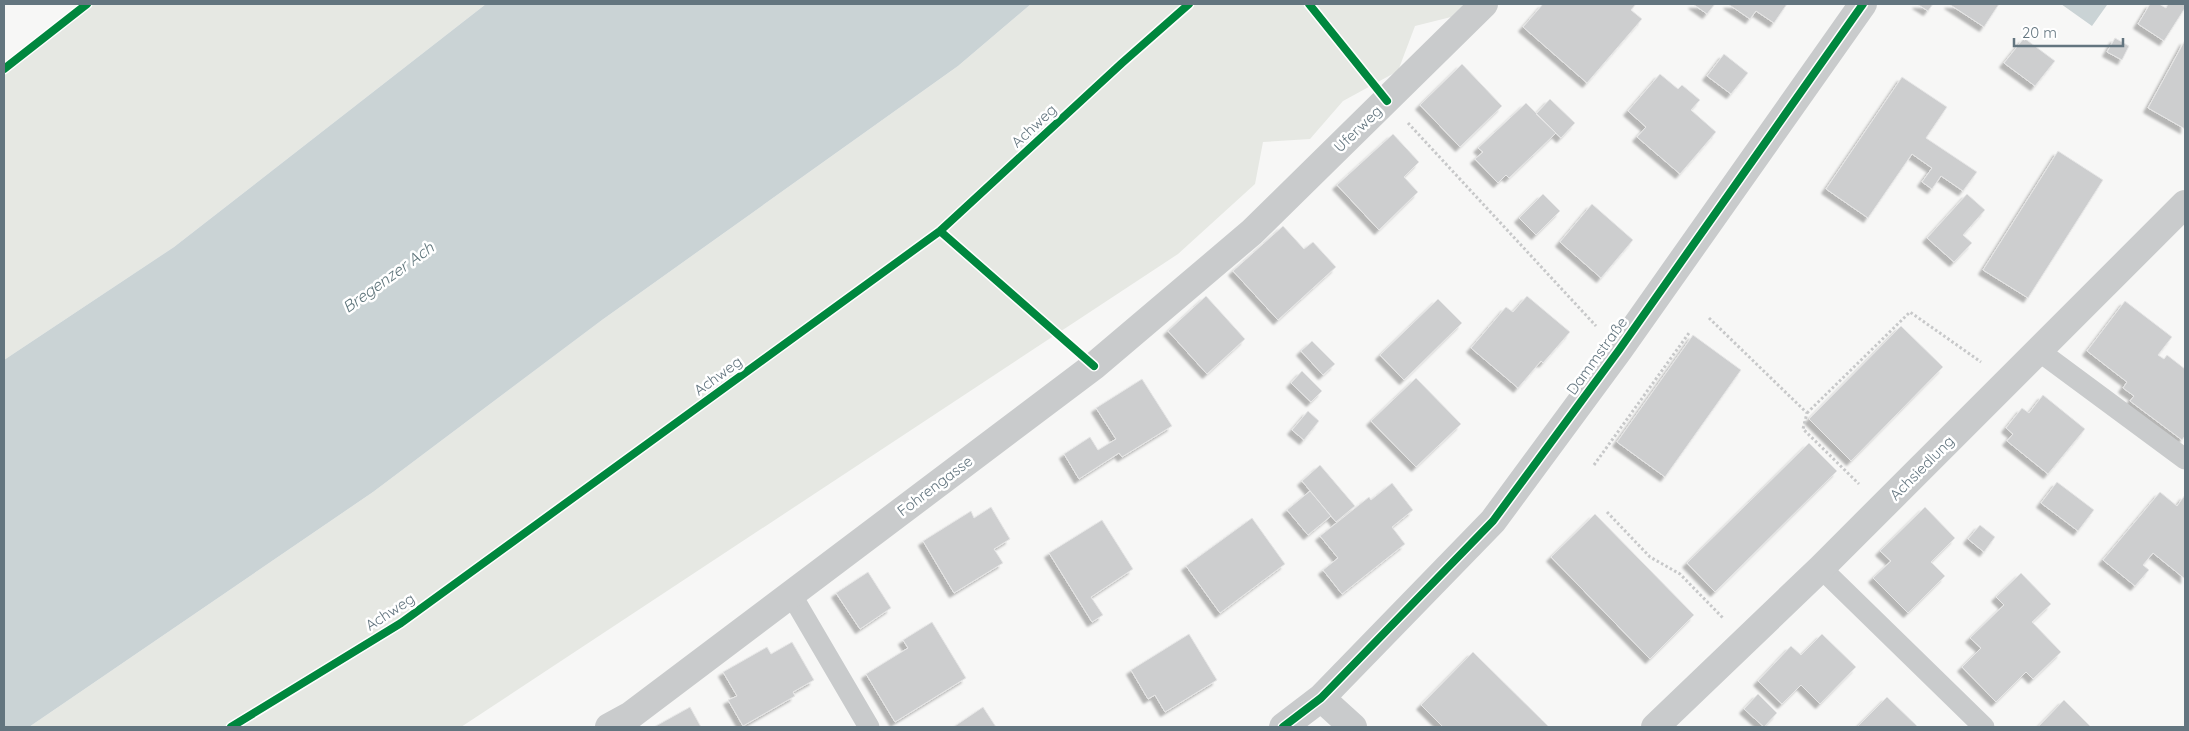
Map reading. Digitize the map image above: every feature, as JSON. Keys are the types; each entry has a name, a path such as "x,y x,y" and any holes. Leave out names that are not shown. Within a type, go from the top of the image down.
{"street":[{"name":"Uferweg","path":"1252,232 1388,101 1484,4"},
{"name":"Dammstraße","path":"1283,727 1321,698 1493,521 1619,350 1863,4"},
{"name":"Achsiedlung","path":"1655,727 1746,642 1821,568 2185,204"},
{"name":"Fohrengasse","path":"609,727 631,715 1094,366 1252,232"},
{"path":"1321,698 1352,727"}],"lane":[{"path":"2039,351 2185,459"},
{"path":"1821,568 1984,727"},
{"path":"791,594 869,727"}],"path":[{"path":"1388,101 1619,350"},
{"path":"1882,507 1803,429 1807,413 1910,312 2009,381"},
{"path":"1709,318 1807,413"},
{"path":"1594,465 1689,333"},
{"path":"1607,512 1650,557 1680,574 1746,642"}],"shaded area":[{"path":"87,4 486,4 174,247 4,360 4,69"},
{"path":"1031,4 1464,4 1451,17 1415,26 1398,71 1343,101 1310,139 1263,142 1255,184 1178,254 461,727 29,727 373,492 602,320 958,66"}],"water":[{"name":"Bregenzer Ach","path":"486,4 1031,4 958,66 602,320 373,492 29,727 4,727 4,360 174,247"},
{"path":"2061,4 2106,4 2107,5 2092,26"}],"building":[{"path":"1543,4 1636,4 1631,10 1642,19 1587,83 1523,27"},
{"path":"1693,4 1715,4 1707,14"},
{"path":"1728,4 1787,4 1774,23 1756,11 1750,19"},
{"path":"1917,4 1933,4 1928,11"},
{"path":"1949,4 1999,4 1984,27"},
{"path":"2150,4 2159,4 2166,8 2168,4 2185,4 2185,8 2164,41 2138,24"},
{"path":"2024,38 2055,61 2035,86 2004,63"},
{"path":"2115,38 2129,46 2122,60 2107,52"},
{"path":"2185,40 2185,129 2148,108"},
{"path":"1724,54 1748,73 1731,94 1707,76"},
{"path":"1462,64 1502,106 1460,147 1420,105"},
{"path":"1660,74 1678,89 1682,85 1700,100 1691,110 1716,132 1680,174 1637,137 1646,127 1628,111"},
{"path":"1902,77 1947,107 1926,138 1977,172 1963,191 1941,176 1932,189 1922,182 1932,168 1912,154 1868,218 1826,189"},
{"path":"1550,99 1575,123 1561,138 1536,114"},
{"path":"1526,103 1556,133 1509,178 1506,175 1498,183 1475,159 1483,152 1478,148"},
{"path":"1393,134 1419,162 1404,177 1418,192 1379,230 1337,185"},
{"path":"2058,151 2103,180 2028,298 1983,270"},
{"path":"1543,194 1560,211 1536,235 1519,218"},
{"path":"1967,194 1985,210 1963,235 1972,243 1954,262 1927,238"},
{"path":"1592,204 1633,240 1601,278 1560,242"},
{"path":"1283,226 1304,249 1313,242 1336,267 1278,320 1233,271"},
{"path":"1206,296 1245,339 1207,374 1168,331"},
{"path":"1527,296 1570,332 1543,363 1541,361 1518,388 1471,348 1506,307 1513,312"},
{"path":"1438,299 1462,323 1404,380 1380,355"},
{"path":"2125,301 2172,337 2158,355 2164,359 2167,355 2185,369 2185,436 2182,440 2130,401 2134,396 2123,388 2127,382 2087,351"},
{"path":"1901,326 1943,367 1851,461 1809,419"},
{"path":"1693,335 1741,370 1665,477 1617,442"},
{"path":"1312,341 1335,364 1323,375 1301,351"},
{"path":"1302,371 1322,391 1311,402 1291,383"},
{"path":"1416,378 1461,424 1416,467 1371,421"},
{"path":"1142,379 1172,426 1122,457 1119,453 1079,479 1064,454 1090,437 1098,450 1116,439 1096,408"},
{"path":"2043,395 2085,429 2048,474 2007,441 2013,434 2006,428 2022,408 2029,413"},
{"path":"1308,411 1319,421 1304,440 1292,430"},
{"path":"1809,443 1837,471 1715,592 1687,563"},
{"path":"1320,465 1355,506 1336,522 1302,481"},
{"path":"2057,482 2094,510 2078,531 2041,503"},
{"path":"1392,483 1413,510 1392,527 1405,544 1342,594 1323,570 1338,558 1320,536 1369,497 1371,500"},
{"path":"1310,491 1331,516 1308,535 1287,510"},
{"path":"2160,492 2177,506 2185,495 2185,579 2153,553 2143,565 2149,570 2135,586 2103,560"},
{"path":"991,507 1010,539 994,549 1003,563 954,593 923,541 971,511 974,518"},
{"path":"1925,507 1955,538 1931,562 1945,576 1908,613 1873,578 1891,561 1880,551"},
{"path":"1595,514 1694,615 1650,659 1551,557"},
{"path":"1252,518 1285,564 1220,613 1186,566"},
{"path":"1102,520 1133,569 1091,597 1103,615 1092,622 1049,553"},
{"path":"1980,525 1995,537 1984,552 1968,539"},
{"path":"868,572 891,608 860,629 836,593"},
{"path":"2021,573 2051,604 2032,622 2061,652 2033,679 2026,672 1996,702 1962,667 1981,648 1970,638 2004,605 1996,597"},
{"path":"932,622 966,678 895,722 866,674 908,648 903,640"},
{"path":"1189,634 1217,680 1165,712 1155,695 1148,699 1131,670"},
{"path":"1822,634 1856,667 1820,704 1801,685 1782,704 1758,681 1791,646 1801,655"},
{"path":"792,642 814,680 793,692 795,696 743,726 728,700 737,696 723,672 767,647 771,654"},
{"path":"1473,652 1549,727 1443,727 1421,705"},
{"path":"1758,694 1777,713 1764,727 1744,709"},
{"path":"1887,697 1918,727 1857,727"},
{"path":"2064,700 2091,727 2038,727"},
{"path":"690,707 701,727 654,727"},
{"path":"983,707 996,727 955,726"}],"cycle path":[{"path":"4,69 87,4"},
{"name":"Achweg","path":"231,727 401,623 940,231 1122,63 1189,4"},
{"path":"1309,4 1387,101"},
{"path":"1283,727 1321,698 1493,521 1619,350 1863,4"},
{"path":"940,231 1094,366"}]}
